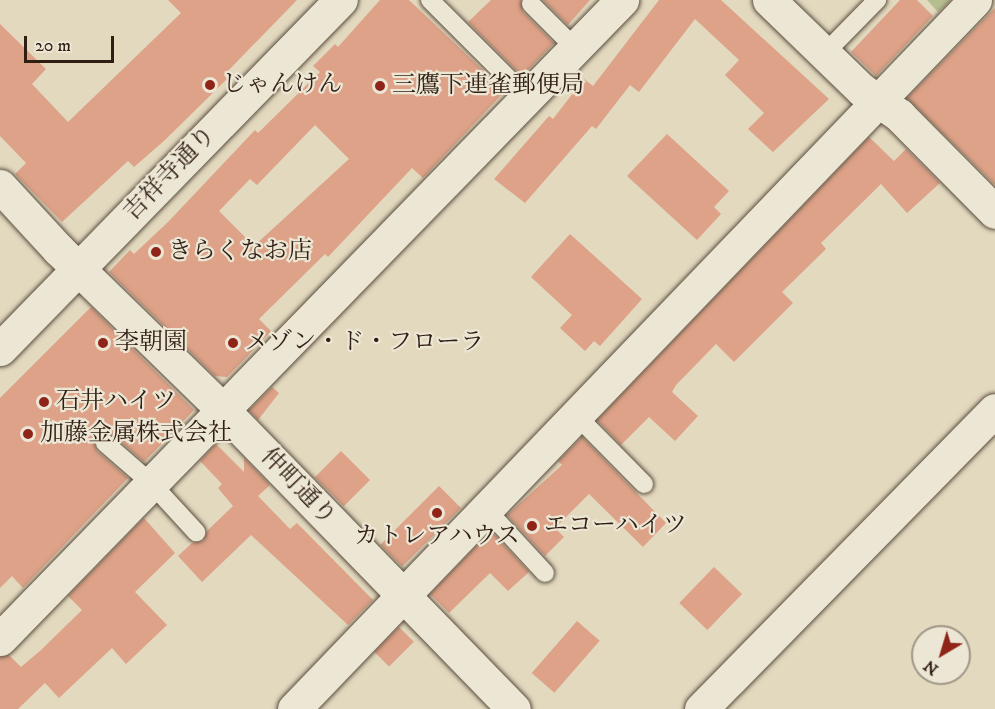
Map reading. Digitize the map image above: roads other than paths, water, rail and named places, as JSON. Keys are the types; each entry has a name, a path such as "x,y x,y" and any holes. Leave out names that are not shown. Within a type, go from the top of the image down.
{"street":[{"name":"吉祥寺通り","path":"0,350 341,0"},
{"path":"0,639 221,408 622,0"},
{"path":"769,0 824,54 899,115 995,212"},
{"path":"294,709 975,0"},
{"name":"仲町通り","path":"0,186 78,268 221,408 514,709"},
{"path":"701,709 995,410"}],"lane":[{"path":"430,0 526,97"},
{"path":"824,54 877,0"},
{"path":"531,4 575,48"},
{"path":"576,415 644,484"},
{"path":"105,443 151,483 195,532"},
{"path":"486,509 545,573"}],"place":[{"name":"じゃんけん","path":"210,85"},
{"name":"三鷹下連雀郵便局","path":"380,86"},
{"name":"きらくなお店","path":"156,252"},
{"name":"李朝園","path":"103,343"},
{"name":"メゾン・ド・フローラ","path":"233,343"},
{"name":"石井ハイツ","path":"44,402"},
{"name":"加藤金属株式会社","path":"28,434"},
{"name":"カトレアハウス","path":"437,513"},
{"name":"エコーハイツ","path":"532,526"}]}
